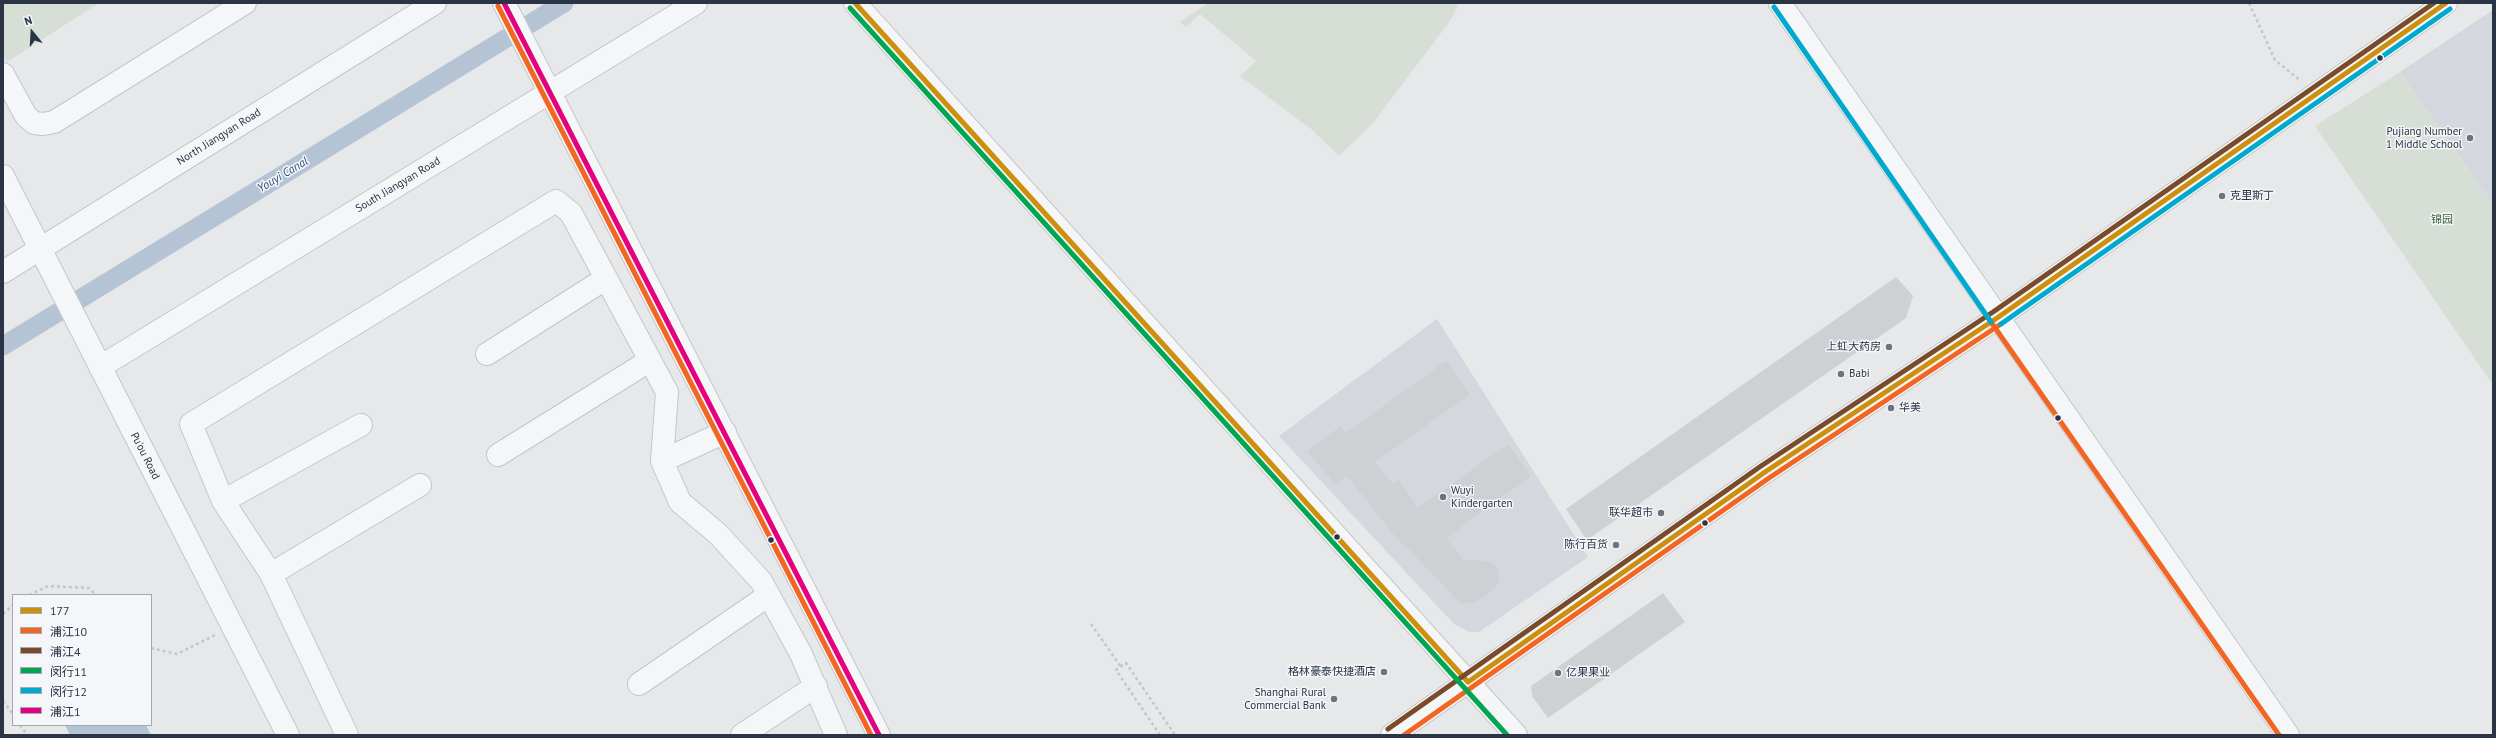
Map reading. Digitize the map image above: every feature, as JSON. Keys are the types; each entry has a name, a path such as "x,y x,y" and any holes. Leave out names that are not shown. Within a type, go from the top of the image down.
{"street":[{"path":"3,74 26,116 34,123 43,124 54,122 245,3"},
{"name":"North Jiangyan Road","path":"3,272 435,3"},
{"path":"504,3 879,735"},
{"name":"South Jiangyan Road","path":"100,367 696,3"},
{"path":"855,3 1516,735"},
{"path":"1780,3 1997,318 2288,735"},
{"path":"1392,735 1765,472 1997,318 2446,3"},
{"name":"Pu'ou Road","path":"3,176 288,735"},
{"path":"347,735 271,574 223,501 191,424 556,200 571,214 667,392 662,461 680,502 718,534 761,581 816,686 836,735"},
{"path":"487,354 605,279"},
{"path":"498,455 649,361"},
{"path":"223,501 361,425"},
{"path":"662,461 725,432"},
{"path":"271,574 420,485"},
{"path":"640,684 769,595"},
{"path":"742,735 816,686"}],"path":[{"path":"2249,3 2275,60 2316,94"},
{"path":"31,594 48,586 89,588 95,594"},
{"path":"3,614 12,606"},
{"path":"1091,624 1121,667"},
{"path":"152,648 177,654 232,627"},
{"path":"1160,735 1116,670 1126,663 1175,735"},
{"path":"3,701 12,713"},
{"path":"21,726 27,735"}],"shaded area":[{"name":"Pujiang Number 1 Middle School","path":"2493,10 2493,204 2400,72"},
{"name":"Wuyi Kindergarten","path":"1437,319 1588,557 1479,632 1469,632 1454,624 1279,436"}],"green space":[{"path":"3,3 99,3 7,62 3,55"},
{"path":"1208,3 1459,3 1450,21 1373,123 1339,156 1311,129 1240,76 1256,61 1200,14 1186,27 1180,22"},
{"name":"锦园","path":"2400,72 2493,204 2493,385 2315,126"}],"water":[{"path":"66,726 146,726 151,735 70,735"}],"building":[{"path":"1896,277 1913,296 1906,318 1587,540 1566,509"},
{"path":"1446,361 1470,394 1375,462 1393,484 1399,480 1418,508 1508,444 1531,476 1446,538 1464,560 1490,561 1497,567 1499,583 1485,597 1470,603 1461,604 1404,544 1402,545 1347,476 1335,484 1307,451 1341,426 1346,433"},
{"path":"1663,593 1685,622 1548,718 1532,696 1531,686"}],"waterway":[{"name":"Youyi Canal","path":"3,346 564,3"}],"transit line":[{"name":"浦江1","path":"504,3 879,735"},
{"name":"177","path":"855,3 1468,682"},
{"name":"浦江4","path":"1388,729 1761,466 1993,312 2434,3"},
{"name":"177","path":"1468,682 1765,472 1997,318 2446,3"},
{"name":"浦江10","path":"498,6 871,735"},
{"name":"闵行12","path":"1774,7 1991,322"},
{"name":"闵行11","path":"850,8 1507,735"},
{"name":"闵行12","path":"2001,324 2450,9"},
{"name":"浦江10","path":"1991,322 2279,735"},
{"name":"浦江10","path":"1404,735 1769,478 2001,324"}],"place":[{"name":"Pujiang Number 1 Middle School","path":"2470,138"},
{"name":"克里斯丁","path":"2222,196"},
{"name":"上虹大药房","path":"1889,347"},
{"name":"Babi","path":"1841,374"},
{"name":"华美","path":"1891,408"},
{"name":"Wuyi Kindergarten","path":"1443,497"},
{"name":"联华超市","path":"1661,513"},
{"name":"陈行百货","path":"1616,545"},
{"name":"格林豪泰快捷酒店","path":"1384,672"},
{"name":"亿果果业","path":"1558,673"},
{"name":"Shanghai Rural Commercial Bank","path":"1334,699"}]}
